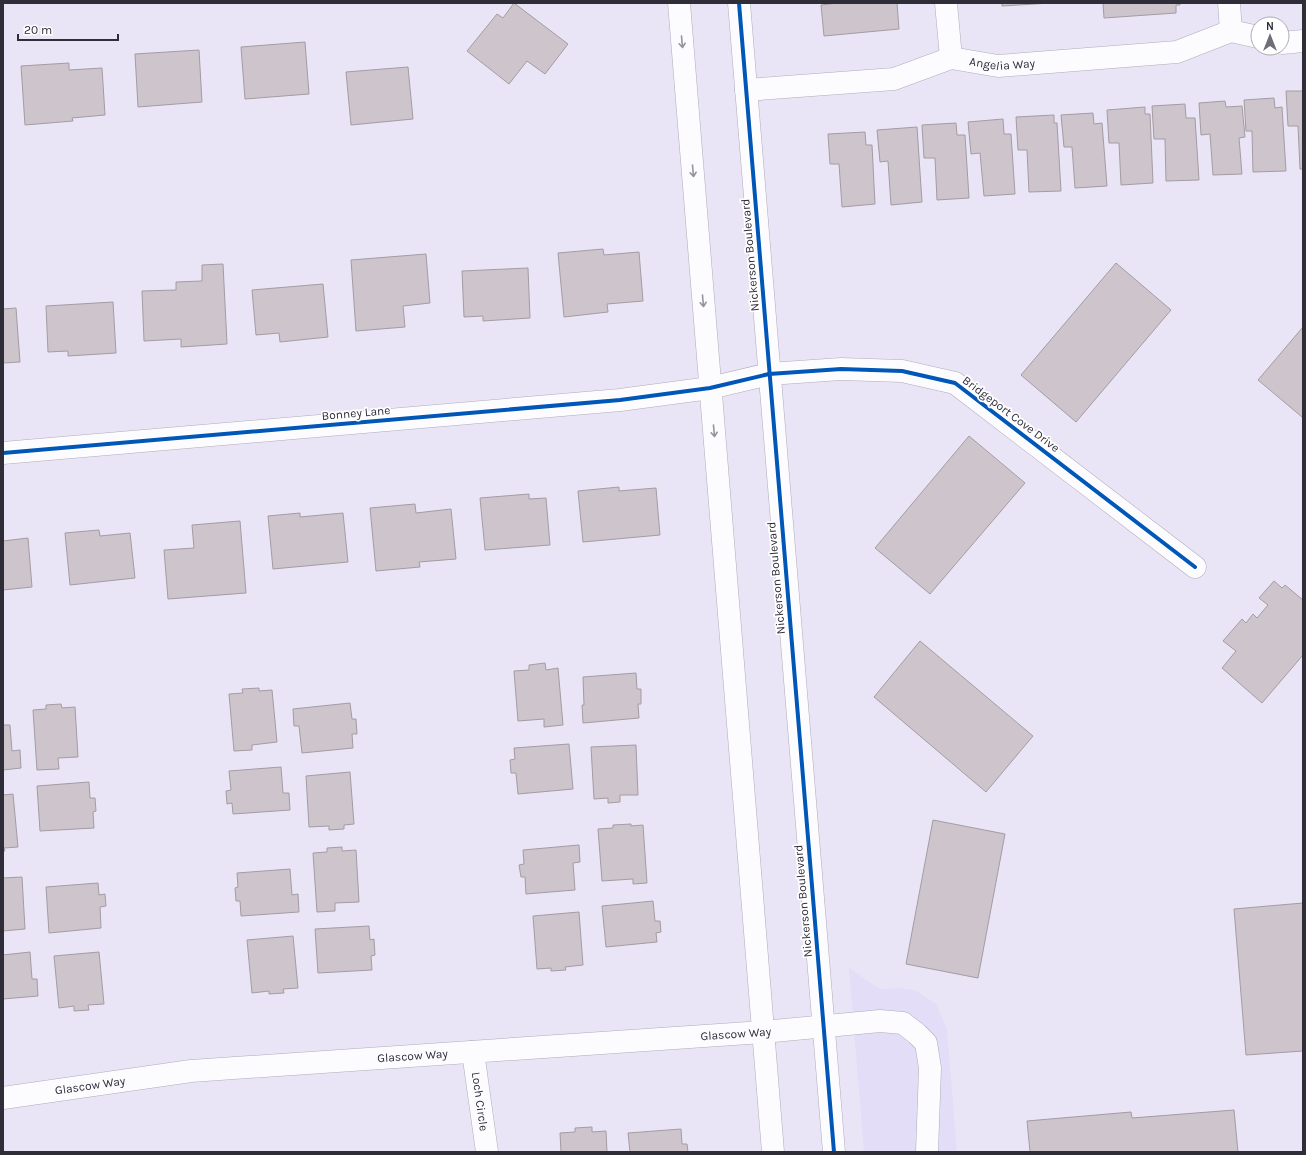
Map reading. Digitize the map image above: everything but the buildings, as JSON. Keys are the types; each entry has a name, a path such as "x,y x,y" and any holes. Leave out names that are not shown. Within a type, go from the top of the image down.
{"street":[{"path":"679,3 773,1152"},
{"name":"Nickerson Boulevard","path":"739,3 834,1152"},
{"path":"946,3 951,58"},
{"path":"1229,3 1231,31 1250,35"},
{"name":"Angelia Way","path":"746,90 894,79 951,58 998,66 1177,52 1231,31"},
{"path":"1290,42 1303,41"},
{"name":"Bridgeport Cove Drive","path":"710,388 769,374 841,369 902,371 955,383 1195,567"},
{"name":"Bonney Lane","path":"3,453 620,400 710,388"},
{"name":"Glascow Way","path":"3,1098 191,1071 763,1032 880,1021 903,1024 917,1034 926,1043 930,1068 928,1152"},
{"name":"Loch Circle","path":"473,1052 487,1152"}],"shaded area":[{"path":"849,968 880,989 899,988 915,990 936,1004 947,1029 957,1152 864,1152"}],"cycle path":[{"path":"739,3 834,1152"},
{"path":"3,453 620,400 710,388 769,374 841,369 902,371 955,383 1195,567"}]}
